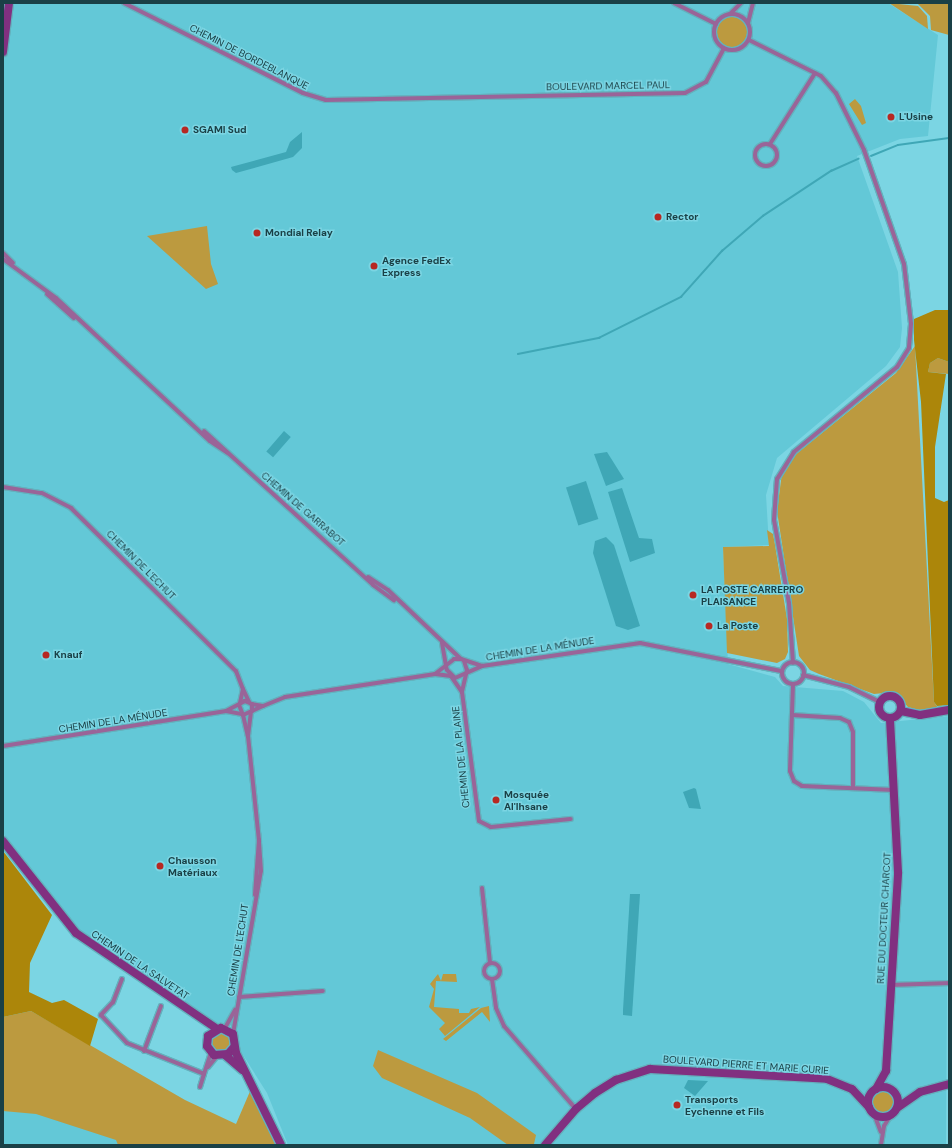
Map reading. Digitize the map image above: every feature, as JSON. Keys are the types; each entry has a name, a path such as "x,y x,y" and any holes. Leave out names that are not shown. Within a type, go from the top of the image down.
{"street":[{"path":"3,52 4,32 9,3"},
{"name":"CHEMIN DE BORDEBLANQUE","path":"124,3 313,98 469,97"},
{"path":"674,3 716,24"},
{"path":"741,3 730,14 716,24 714,35 724,48 736,50 749,40"},
{"path":"749,40 748,24 753,3"},
{"path":"730,14 741,16 748,24"},
{"path":"749,40 814,73 833,88 866,157 906,270 911,339 897,367 794,452 777,479 774,520 789,603 793,663"},
{"name":"BOULEVARD MARCEL PAUL","path":"469,97 685,93 706,82 724,48"},
{"path":"770,144 778,156 771,166 763,166 755,158 756,150 770,144 814,73"},
{"name":"CHEMIN DE GARRABOT","path":"3,253 13,264 76,320 368,577 388,590 394,600 462,660"},
{"name":"CHEMIN DE GARRABOT","path":"3,259 13,264"},
{"name":"CHEMIN DE L'ECHUT","path":"3,487 42,493 72,508 236,671 250,703 252,712 248,736"},
{"path":"242,714 252,712 263,706 291,696 435,674 451,676 449,663 442,642"},
{"name":"CHEMIN DE LA MÉNUDE","path":"451,676 459,678 482,666 628,644 666,646 782,671"},
{"path":"435,674 449,663 462,660 466,673"},
{"name":"CHEMIN DE LA MÉNUDE","path":"462,660 482,666"},
{"path":"793,663 782,671 785,680 793,684"},
{"path":"793,663 800,665 803,675"},
{"name":"CHEMIN DE LA PLAINE","path":"466,673 462,692 479,821 491,827 570,819"},
{"path":"803,675 793,684 790,771 794,780 802,786 894,790"},
{"path":"803,675 849,687 880,702"},
{"name":"CHEMIN DE LA PLAINE","path":"451,676 462,692"},
{"path":"240,704 243,689"},
{"path":"880,702 892,696 900,702 901,711"},
{"path":"880,702 880,713 890,719 901,711 920,715 949,710"},
{"path":"250,703 263,706"},
{"name":"CHEMIN DE LA MÉNUDE","path":"3,746 226,711 240,704 250,703"},
{"name":"CHEMIN DE L'ECHUT","path":"232,1034 255,895 262,863 248,736 240,704"},
{"name":"CHEMIN DE LA MÉNUDE","path":"226,711 242,714"},
{"path":"792,715 840,718 851,724 853,788"},
{"name":"RUE DU DOCTEUR CHARCOT","path":"875,1090 886,1070 898,872 890,719"},
{"name":"CHEMIN DE LA SALVETAT","path":"3,841 76,933 216,1028"},
{"path":"482,888 490,963 484,972 492,979 496,1008 504,1026 576,1109"},
{"path":"490,963 500,971 492,979"},
{"path":"122,979 102,1018 127,1043 204,1074"},
{"path":"891,985 949,983"},
{"path":"239,997 323,991"},
{"path":"144,1051 161,1006"},
{"name":"CHEMIN DE L'ECHUT","path":"225,1028 236,1008"},
{"name":"CHEMIN DE LA SALVETAT","path":"192,1011 218,1054"},
{"path":"208,1036 216,1028 225,1028 232,1034 234,1048 281,1145"},
{"path":"200,1087 204,1074 218,1054 234,1048"},
{"path":"208,1067 218,1054"},
{"path":"218,1054 249,1078"},
{"name":"BOULEVARD PIERRE ET MARIE CURIE","path":"545,1145 576,1109 616,1080 661,1068 819,1078 852,1089 875,1090"},
{"name":"RUE DU DOCTEUR CHARCOT","path":"886,1070 895,1092"},
{"path":"882,1134 874,1114 869,1107 875,1090 885,1087 895,1092 920,1092 949,1084"},
{"name":"BOULEVARD PIERRE ET MARIE CURIE","path":"852,1089 869,1107"},
{"path":"895,1092 897,1108"},
{"path":"881,1145 882,1134 891,1115 897,1108 920,1092"},
{"path":"874,1114 891,1115"}],"shaded area":[{"path":"3,3 888,3 938,35 928,136 900,139 857,156 898,272 902,328 900,347 886,366 777,458 766,495 769,545 723,547 728,664 775,677 783,686 843,691 864,702 881,723 949,716 946,1145 288,1145 267,1093 238,1047 236,1032 230,1026 216,1025 191,1005 78,930 48,896 3,833"},
{"path":"889,3 918,6 927,16 928,29"},
{"path":"917,3 949,3 949,35 931,30 930,16"},
{"path":"732,16 738,17 745,23 748,32 747,38 741,45 732,48 726,47 719,41 716,32 717,26 723,19"},
{"path":"844,96 849,104 855,99 861,106 866,123 862,125"},
{"path":"302,132 302,148 293,157 236,173 232,170 231,167 286,152 290,142"},
{"path":"207,226 211,264 218,284 206,289 147,236"},
{"path":"935,310 949,310 949,362 938,358 930,363 928,372 946,374 935,447 935,498 944,502 949,500 949,705 937,706 934,702 921,402 914,340 914,319"},
{"path":"915,346 934,702 938,708 919,710 908,707 894,692 874,694 810,670 799,656 777,511 782,473 790,459 896,373"},
{"path":"938,358 949,362 949,374 928,372 930,363"},
{"path":"284,431 291,437 273,457 266,451"},
{"path":"607,452 624,479 606,486 594,454"},
{"path":"586,481 598,519 578,526 566,487"},
{"path":"622,488 639,538 652,539 655,553 630,562 608,492"},
{"path":"767,530 773,534 787,619 788,652 785,659 777,663 727,653 723,547 769,546"},
{"path":"606,537 614,545 640,626 628,630 616,626 593,553 595,541"},
{"path":"694,788 696,789 701,809 689,808 683,792"},
{"path":"3,851 52,915 30,963 29,992 52,1003 64,1000 98,1019 90,1046 31,1011 3,1017"},
{"path":"630,894 640,894 632,1016 623,1015"},
{"path":"438,974 441,981 443,974 456,974 457,982 436,981 434,1007 459,1009 459,1013 469,1013 471,1009 480,1007 445,1036 439,1029 445,1023 429,1007 434,989 430,984"},
{"path":"489,1006 490,1022 482,1012 446,1041 443,1039 481,1008"},
{"path":"31,1011 185,1100 236,1124 251,1089 277,1145 118,1145 116,1140 36,1114 3,1111 3,1017"},
{"path":"220,1032 227,1035 230,1042 227,1049 220,1052 213,1049 210,1042 213,1035"},
{"path":"378,1050 477,1093 536,1135 534,1144 508,1145 470,1118 382,1078 373,1066"},
{"path":"3,1061 168,1145 3,1145"},
{"path":"688,1080 708,1081 695,1096 684,1088"},
{"path":"884,1090 893,1093 896,1102 893,1111 884,1114 875,1111 872,1102 875,1093"}],"waterway":[{"path":"871,156 898,145 949,138"},
{"path":"518,354 599,338 681,297 722,251 763,216 831,171 858,159"}],"place":[{"name":"L'Usine","path":"891,117"},
{"name":"SGAMI Sud","path":"185,130"},
{"name":"Rector","path":"658,217"},
{"name":"Mondial Relay","path":"257,233"},
{"name":"Agence FedEx Express","path":"374,266"},
{"name":"LA POSTE CARREPRO PLAISANCE","path":"693,595"},
{"name":"La Poste","path":"709,626"},
{"name":"Knauf","path":"46,655"},
{"name":"Mosquée Al'Ihsane","path":"496,800"},
{"name":"Chausson Matériaux","path":"160,866"},
{"name":"Transports Eychenne et Fils","path":"677,1105"}]}
